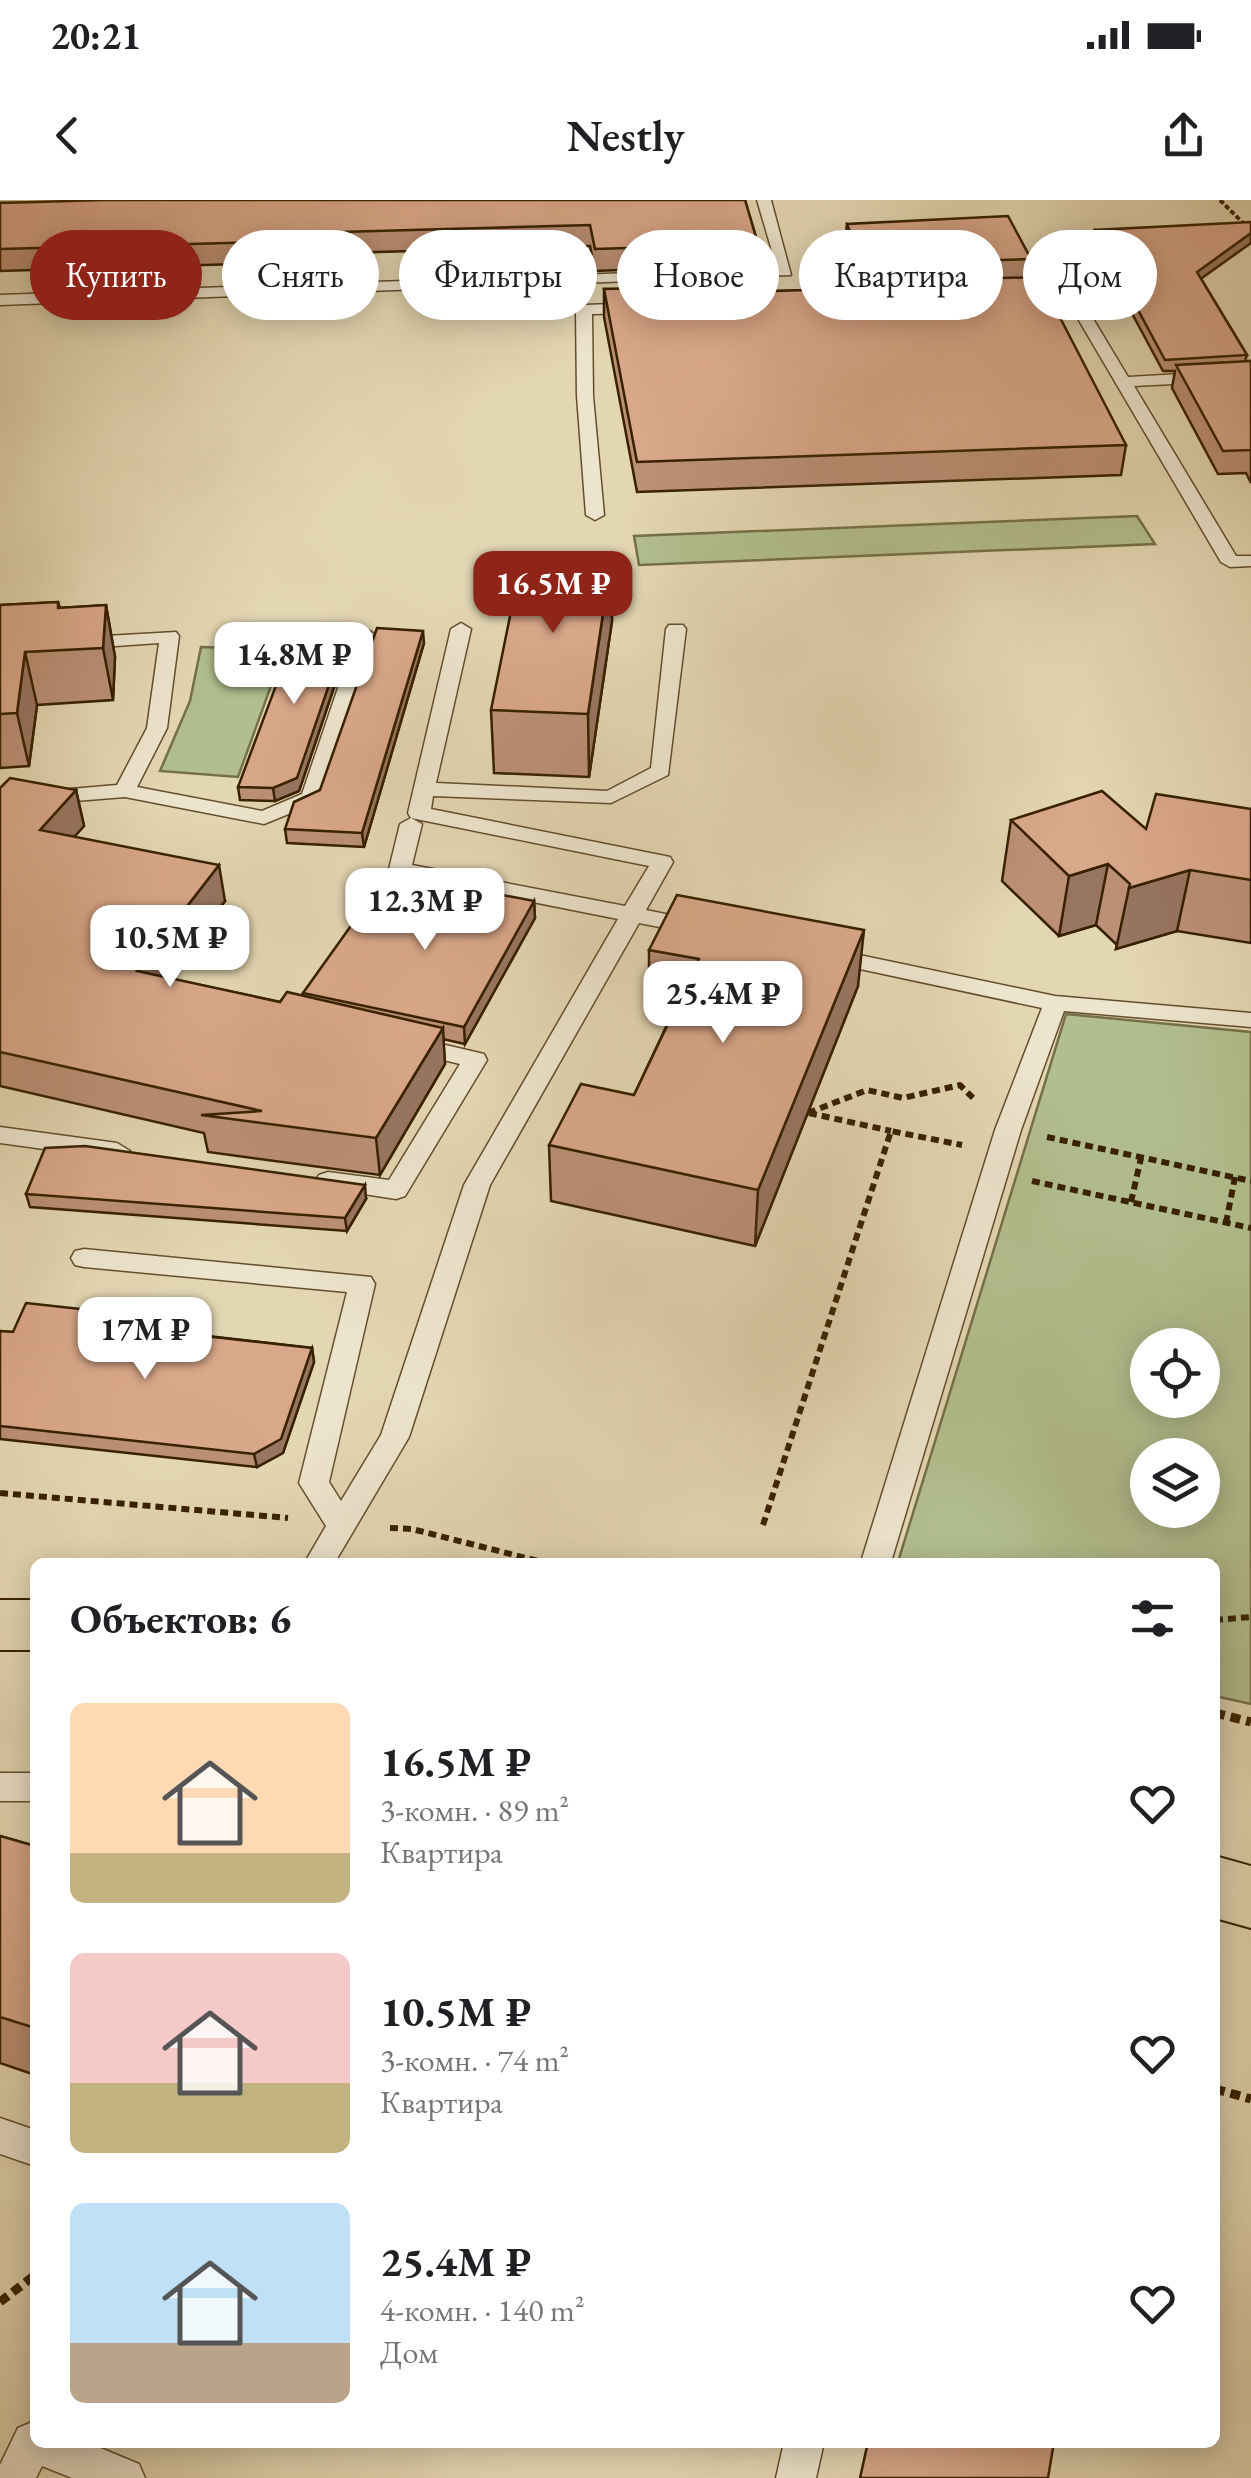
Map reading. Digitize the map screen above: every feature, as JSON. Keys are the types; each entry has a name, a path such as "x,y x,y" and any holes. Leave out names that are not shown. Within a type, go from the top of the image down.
{"main road":[{"path":"0,1625 30,1626"},
{"path":"1220,1889 1251,1897"}],"lane":[{"path":"0,300 786,272 764,200"},
{"path":"1003,297 1072,295 1230,562 1251,561"},
{"path":"596,515 585,396 584,310 617,309"},
{"path":"1122,382 1251,375"},
{"path":"322,1558 395,1437 476,1184 662,862 418,813 461,629"},
{"path":"424,789 610,797 662,771 676,629"},
{"path":"0,801 125,791 264,818 311,798 366,634"},
{"path":"0,648 169,636 157,728 125,791"},
{"path":"411,824 400,869 727,934"},
{"path":"803,950 1056,1003 1251,1020"},
{"path":"877,1558 1020,1132 1056,1003"},
{"path":"297,1176 396,1190 475,1060 382,1038"},
{"path":"0,1135 138,1154"},
{"path":"84,1258 362,1284 314,1483 340,1524"},
{"path":"0,1786 30,1787"},
{"path":"0,2136 30,2146"},
{"path":"15,2478 30,2446"},
{"path":"48,2448 125,2478"},
{"path":"796,2478 803,2448"}],"path":[{"path":"1220,200 1251,231"},
{"path":"960,1085 902,1098 867,1090 808,1113 960,1145 1020,1132 1251,1181"},
{"path":"763,1525 891,1131"},
{"path":"1131,1202 1142,1158"},
{"path":"1226,1222 1234,1177"},
{"path":"1044,1184 1251,1228"},
{"path":"0,1492 412,1529 526,1558"},
{"path":"1220,1620 1251,1617"},
{"path":"1220,1715 1251,1722"},
{"path":"1220,2090 1251,2099"},
{"path":"0,2302 30,2279"}],"green space":[{"path":"1137,516 1155,544 639,565 634,536"},
{"path":"201,647 284,650 238,777 160,771 190,701"},
{"path":"1066,1014 1251,1032 1251,1704 1220,1697 1220,1558 899,1558"}],"building":[{"path":"745,200 754,230 617,230 617,248 597,249 597,230 591,230 590,225 379,231 222,230 222,243 202,244 202,230 30,230 30,248 0,249 0,203"},
{"path":"1008,216 1023,244 1023,259 1003,260 1003,230 849,230 847,224"},
{"path":"1251,222 1251,233 1197,272 1247,355 1165,360 1143,320 1157,320 1157,230 1095,230"},
{"path":"1023,277 1023,320 1061,320 1126,445 637,462 604,289 617,289 617,320 779,320 779,291 799,290 799,320 1003,320 1003,278"},
{"path":"1251,361 1251,450 1223,451 1176,365"},
{"path":"522,557 611,560 588,714 491,710"},
{"path":"58,602 58,608 106,605 103,648 25,652 17,713 0,714 0,605"},
{"path":"299,624 349,627 297,778 273,788 238,787"},
{"path":"377,628 423,631 362,833 285,829 294,802 320,790"},
{"path":"10,778 76,790 40,830 219,865 137,971 280,1002 287,992 443,1028 376,1138 201,1115 262,1111 0,1052 0,788"},
{"path":"1102,791 1146,829 1156,794 1251,809 1251,880 1190,870 1129,888 1130,884 1108,864 1069,876 1011,820"},
{"path":"414,878 534,901 464,1027 303,993 353,923 380,929"},
{"path":"677,895 864,930 758,1190 549,1145 581,1084 634,1095 699,959 649,950"},
{"path":"85,1146 365,1185 345,1218 26,1194 45,1148"},
{"path":"26,1303 117,1313 114,1321 189,1329 186,1334 312,1348 281,1439 254,1454 0,1426 0,1331 13,1332"},
{"path":"0,1836 30,1845 30,2026 0,2017"},
{"path":"867,2448 1053,2448 1048,2478 860,2478"}]}
